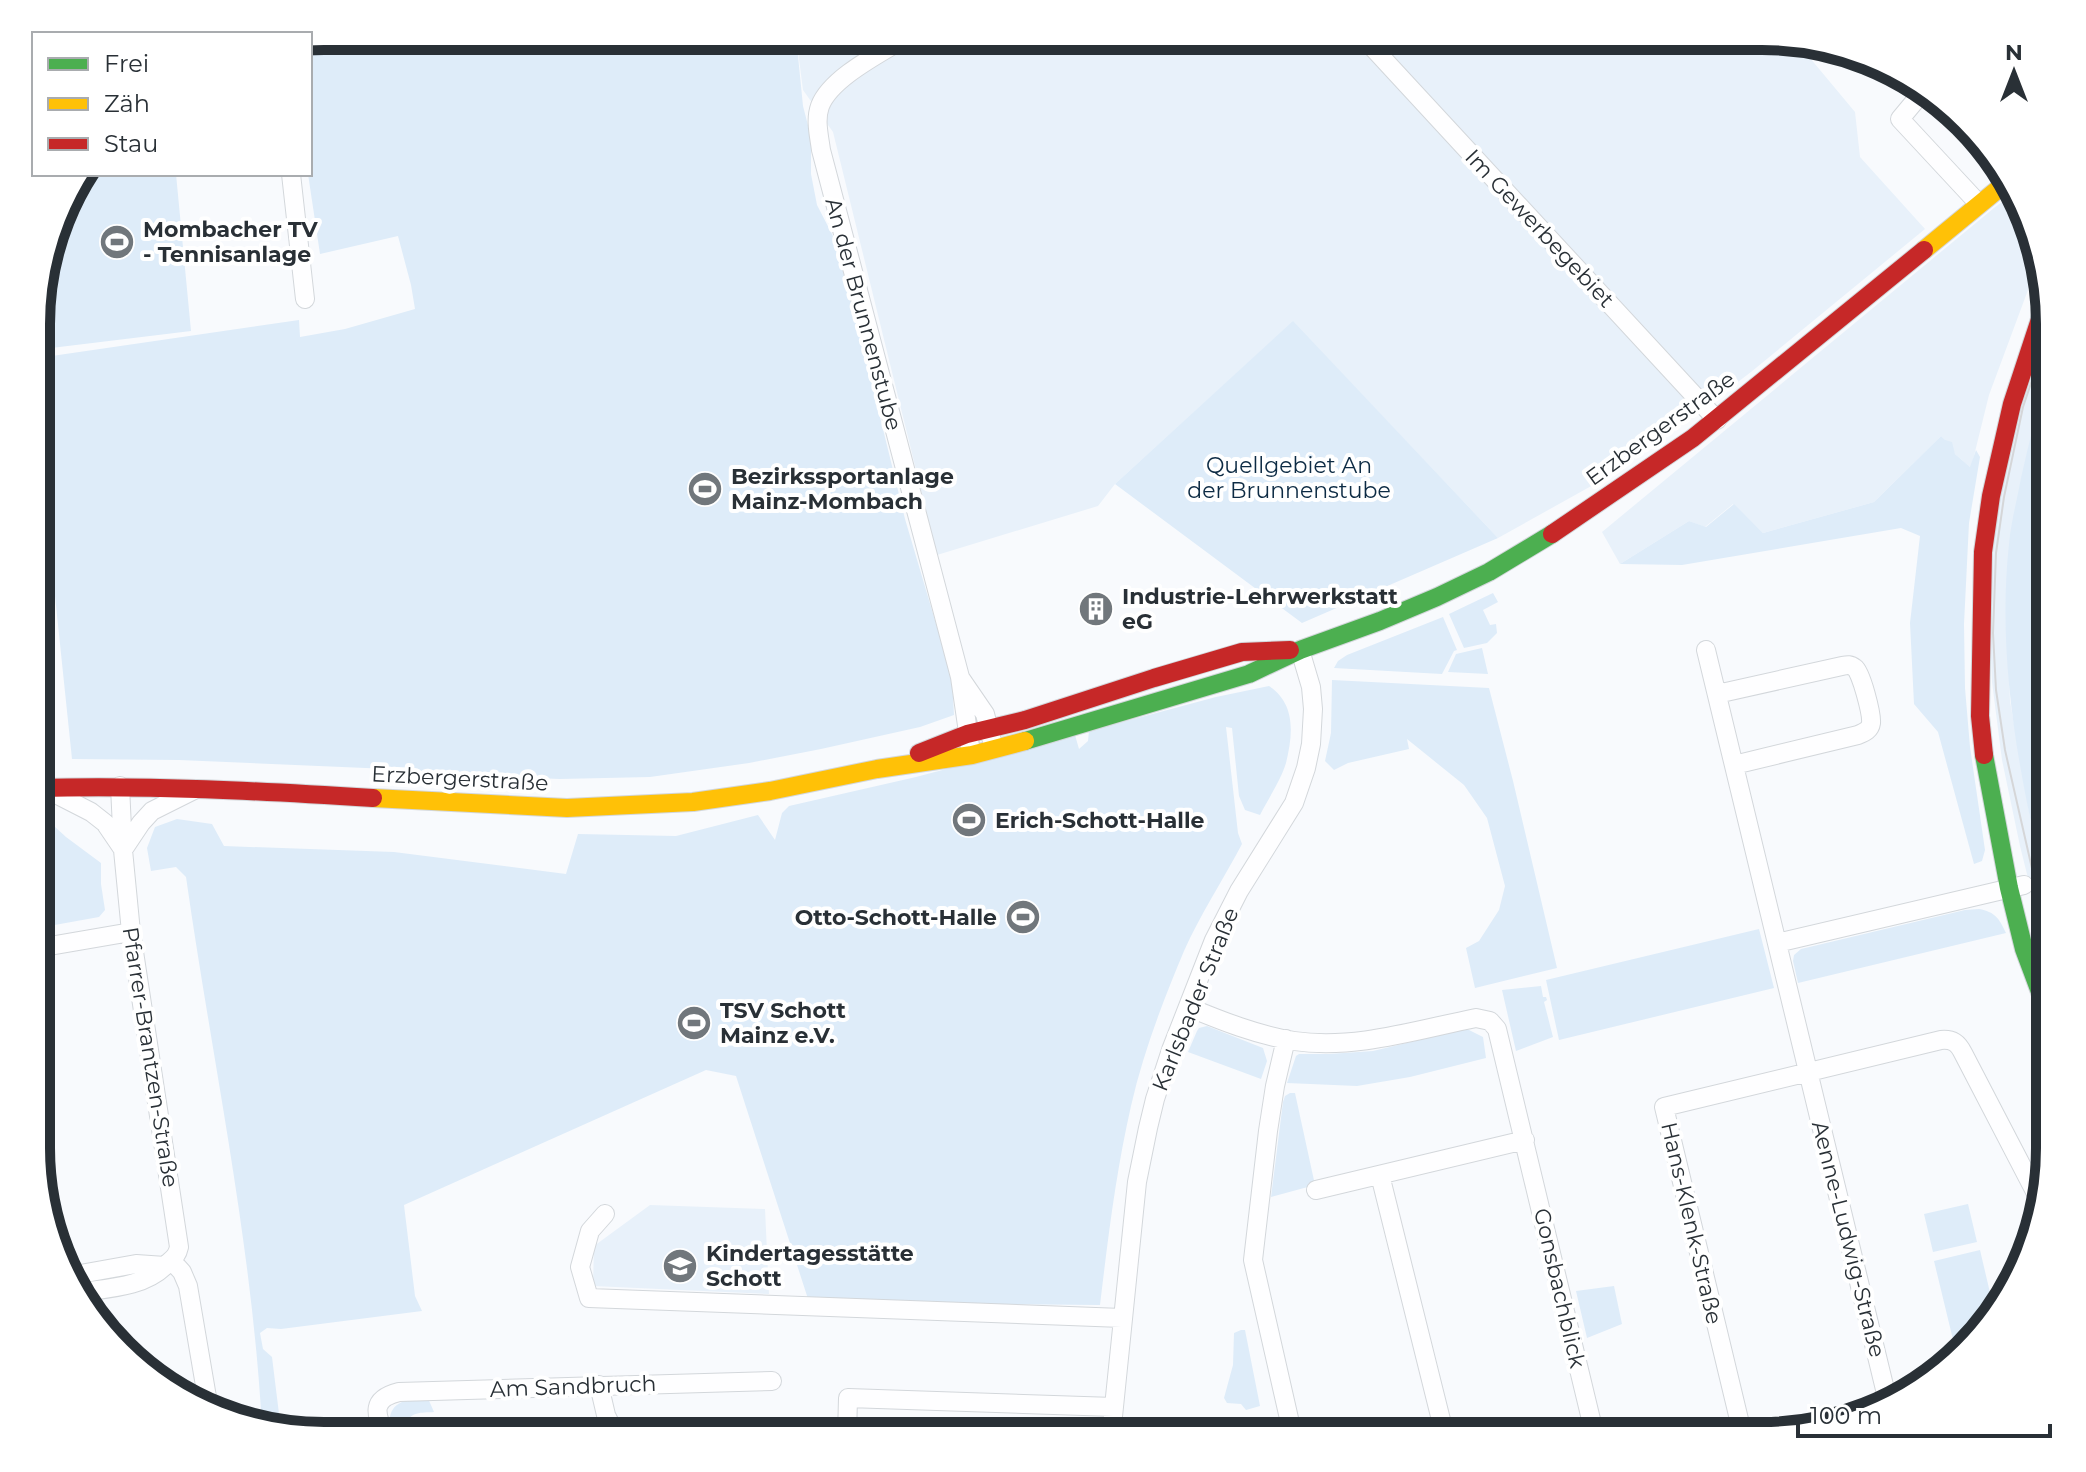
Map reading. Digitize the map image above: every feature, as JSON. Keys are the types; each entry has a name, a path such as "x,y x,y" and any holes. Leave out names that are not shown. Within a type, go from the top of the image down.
{"main road":[{"name":"Erzbergerstraße","path":"51,787 198,788 567,808 693,802 972,755 1249,674 1300,650 1437,597 1489,572 1555,532 1717,420 1999,188"},
{"path":"2035,334 2012,404 1993,483 1983,552 1981,627 2024,949 2035,978"},
{"name":"Erzbergerstraße","path":"877,769 967,734 1025,720 1242,652 1300,650"},
{"path":"2016,886 2035,939"}],"street":[{"name":"An der Brunnenstube","path":"885,51 826,94 817,117 818,130 960,677 972,755"},
{"name":"Im Gewerbegebiet","path":"1376,51 1717,420"},
{"path":"1915,98 1900,119 1979,204"},
{"path":"291,176 305,299"},
{"name":"Karlsbader Straße","path":"1112,1422 1137,1182 1148,1128 1167,1062 1221,928 1252,870 1294,803 1302,780 1311,744 1313,709 1309,676 1300,650"},
{"name":"Aenne-Ludwig-Straße","path":"1706,650 1886,1392"},
{"path":"1717,694 1851,665 1861,676 1871,718 1867,732 1734,765"},
{"name":"An der Brunnenstube","path":"960,677 985,714 994,749"},
{"name":"Pfarrer-Brantzen-Straße","path":"120,786 131,932 179,1238 177,1255 169,1264"},
{"path":"51,792 91,812 105,823 123,850 152,811 198,788"},
{"path":"1777,943 2016,886"},
{"path":"51,946 131,932"},
{"name":"Gonsbachblick","path":"1188,1007 1257,1032 1332,1044 1359,1042 1476,1018 1490,1021 1497,1029 1592,1422"},
{"path":"1286,1039 1270,1116 1253,1260 1290,1422"},
{"path":"1809,1073 1941,1040 1955,1042 2033,1187"},
{"name":"Hans-Klenk-Straße","path":"1740,1422 1664,1107 1809,1073"},
{"path":"1316,1190 1525,1140"},
{"path":"1380,1175 1441,1422"},
{"path":"605,1214 590,1231 580,1267 589,1298 1122,1318"},
{"path":"81,1274 136,1264 169,1264 182,1272 188,1286 207,1395"},
{"path":"91,1291 138,1283 169,1264"},
{"name":"Am Sandbruch","path":"380,1421 378,1402 386,1395 399,1392 772,1381"},
{"path":"599,1385 609,1421"},
{"path":"847,1421 848,1398 1114,1407"}],"shaded area":[{"path":"798,51 1797,52 1807,54 1855,112 1860,157 1925,229 1751,372 1672,432 1611,475 1498,538 1293,322 1115,484 1098,506 937,555 833,132 803,90"},
{"path":"2002,202 2008,203 2021,236 2032,279 1989,395 1971,468 1941,436 1874,502 1763,533 1733,504 1705,527 1689,521 1620,564 1602,532"},
{"path":"2035,359 2035,433 2006,612 2010,701 2035,840 2035,907 2002,760 1992,682 1989,613 1996,515 2024,392"},
{"name":"Kindertagesstätte Schott","path":"650,1205 765,1209 769,1294 593,1286 594,1246"}],"green space":[{"path":"312,51 798,51 803,106 811,137 811,174 817,205 834,238 848,286 905,519 952,678 954,715 920,727 821,749 650,777 560,779 179,760 72,759 50,551 50,356 299,320 300,337 345,329 415,309 398,236 320,254 308,176 312,176"},
{"name":"Mombacher TV - Tennisanlage","path":"94,176 176,176 191,331 50,348 55,271 71,219"},
{"name":"Quellgebiet An der Brunnenstube","path":"1293,321 1498,538 1302,623 1115,484"},
{"path":"2035,419 2035,839 2014,724 2006,634 2009,544"},
{"path":"1941,436 1952,442 1955,454 1970,467 1976,450 1980,457 1969,523 1964,624 1970,747 1985,850 1982,861 1974,864 1938,732 1914,704 1910,623 1920,536 1901,528 1682,565 1620,564 1689,521 1706,527 1734,504 1763,533 1874,502"},
{"path":"1493,593 1498,602 1483,610 1490,625 1496,624 1497,633 1487,643 1464,648 1449,614"},
{"path":"1443,617 1457,650 1442,674 1334,668 1347,655"},
{"path":"1482,648 1488,674 1448,672 1456,654"},
{"path":"1332,680 1489,688 1557,968 1475,988 1466,948 1479,941 1499,910 1505,886 1487,818 1464,785 1407,739 1409,749 1348,763 1334,770 1325,761 1331,733"},
{"name":"TSV Schott Mainz e.V.","path":"1269,686 1278,693 1290,720 1286,763 1260,815 1245,810 1239,796 1232,728 1226,727 1238,833 1242,844 1184,951 1141,1066 1121,1156 1100,1305 809,1302 736,1076 706,1070 404,1205 415,1296 422,1311 281,1329 267,1328 260,1333 263,1349 272,1357 280,1418 261,1414 250,1289 186,877 176,867 151,871 147,848 155,827 177,819 212,824 224,846 394,852 566,874 578,834 676,836 758,815 775,840 782,813 789,806 916,777 1075,735 1079,749 1088,741 1089,731"},
{"path":"51,823 101,863 105,910 99,917 51,926"},
{"path":"1979,909 1996,916 2006,933 1798,983 1793,961 1794,955 1801,949"},
{"path":"1759,929 1774,988 1559,1040 1546,980"},
{"path":"1541,986 1543,997 1547,1000 1544,1002 1553,1037 1516,1051 1502,990"},
{"path":"1207,1026 1263,1048 1267,1061 1261,1079 1188,1052 1199,1028"},
{"path":"1469,1030 1483,1037 1486,1058 1410,1077 1357,1086 1287,1083 1299,1054 1373,1051"},
{"path":"1290,1093 1295,1093 1315,1185 1271,1197 1283,1102"},
{"path":"1968,1204 1977,1242 1933,1252 1924,1214"},
{"path":"1980,1250 1991,1298 1954,1344 1934,1261"},
{"path":"1614,1286 1622,1324 1587,1338 1576,1291"},
{"path":"1245,1330 1260,1406 1246,1410 1241,1404 1227,1403 1224,1398 1233,1365 1234,1333"},
{"path":"427,1396 434,1412 417,1414 408,1421 389,1421 396,1405"}],"tram line":[{"path":"2035,371 2023,407 2004,497 1996,553 1993,633 1996,690 2005,750 2035,882"}],"traffic: fast":[{"path":"1025,741 1249,674 1300,650 1437,597 1489,572 1552,534"},
{"path":"1984,755 2009,888 2024,949 2035,978"}],"traffic: slow":[{"path":"1924,250 1999,188"},
{"path":"373,798 567,808 693,802 972,755 1025,741"}],"traffic: jam":[{"path":"1552,534 1693,438 1924,250"},
{"path":"1984,755 1980,716 1983,552 1991,496 2012,404 2035,334"},
{"path":"919,753 967,734 1025,720 1242,652 1290,650"},
{"path":"51,788 164,788 373,798"}],"place":[{"name":"Mombacher TV - Tennisanlage","path":"117,242"},
{"name":"Bezirkssportanlage Mainz-Mombach","path":"705,489"},
{"name":"Industrie-Lehrwerkstatt eG","path":"1096,609"},
{"name":"Erich-Schott-Halle","path":"969,820"},
{"name":"Otto-Schott-Halle","path":"1023,917"},
{"name":"TSV Schott Mainz e.V.","path":"694,1023"},
{"name":"Kindertagesstätte Schott","path":"680,1266"}]}
